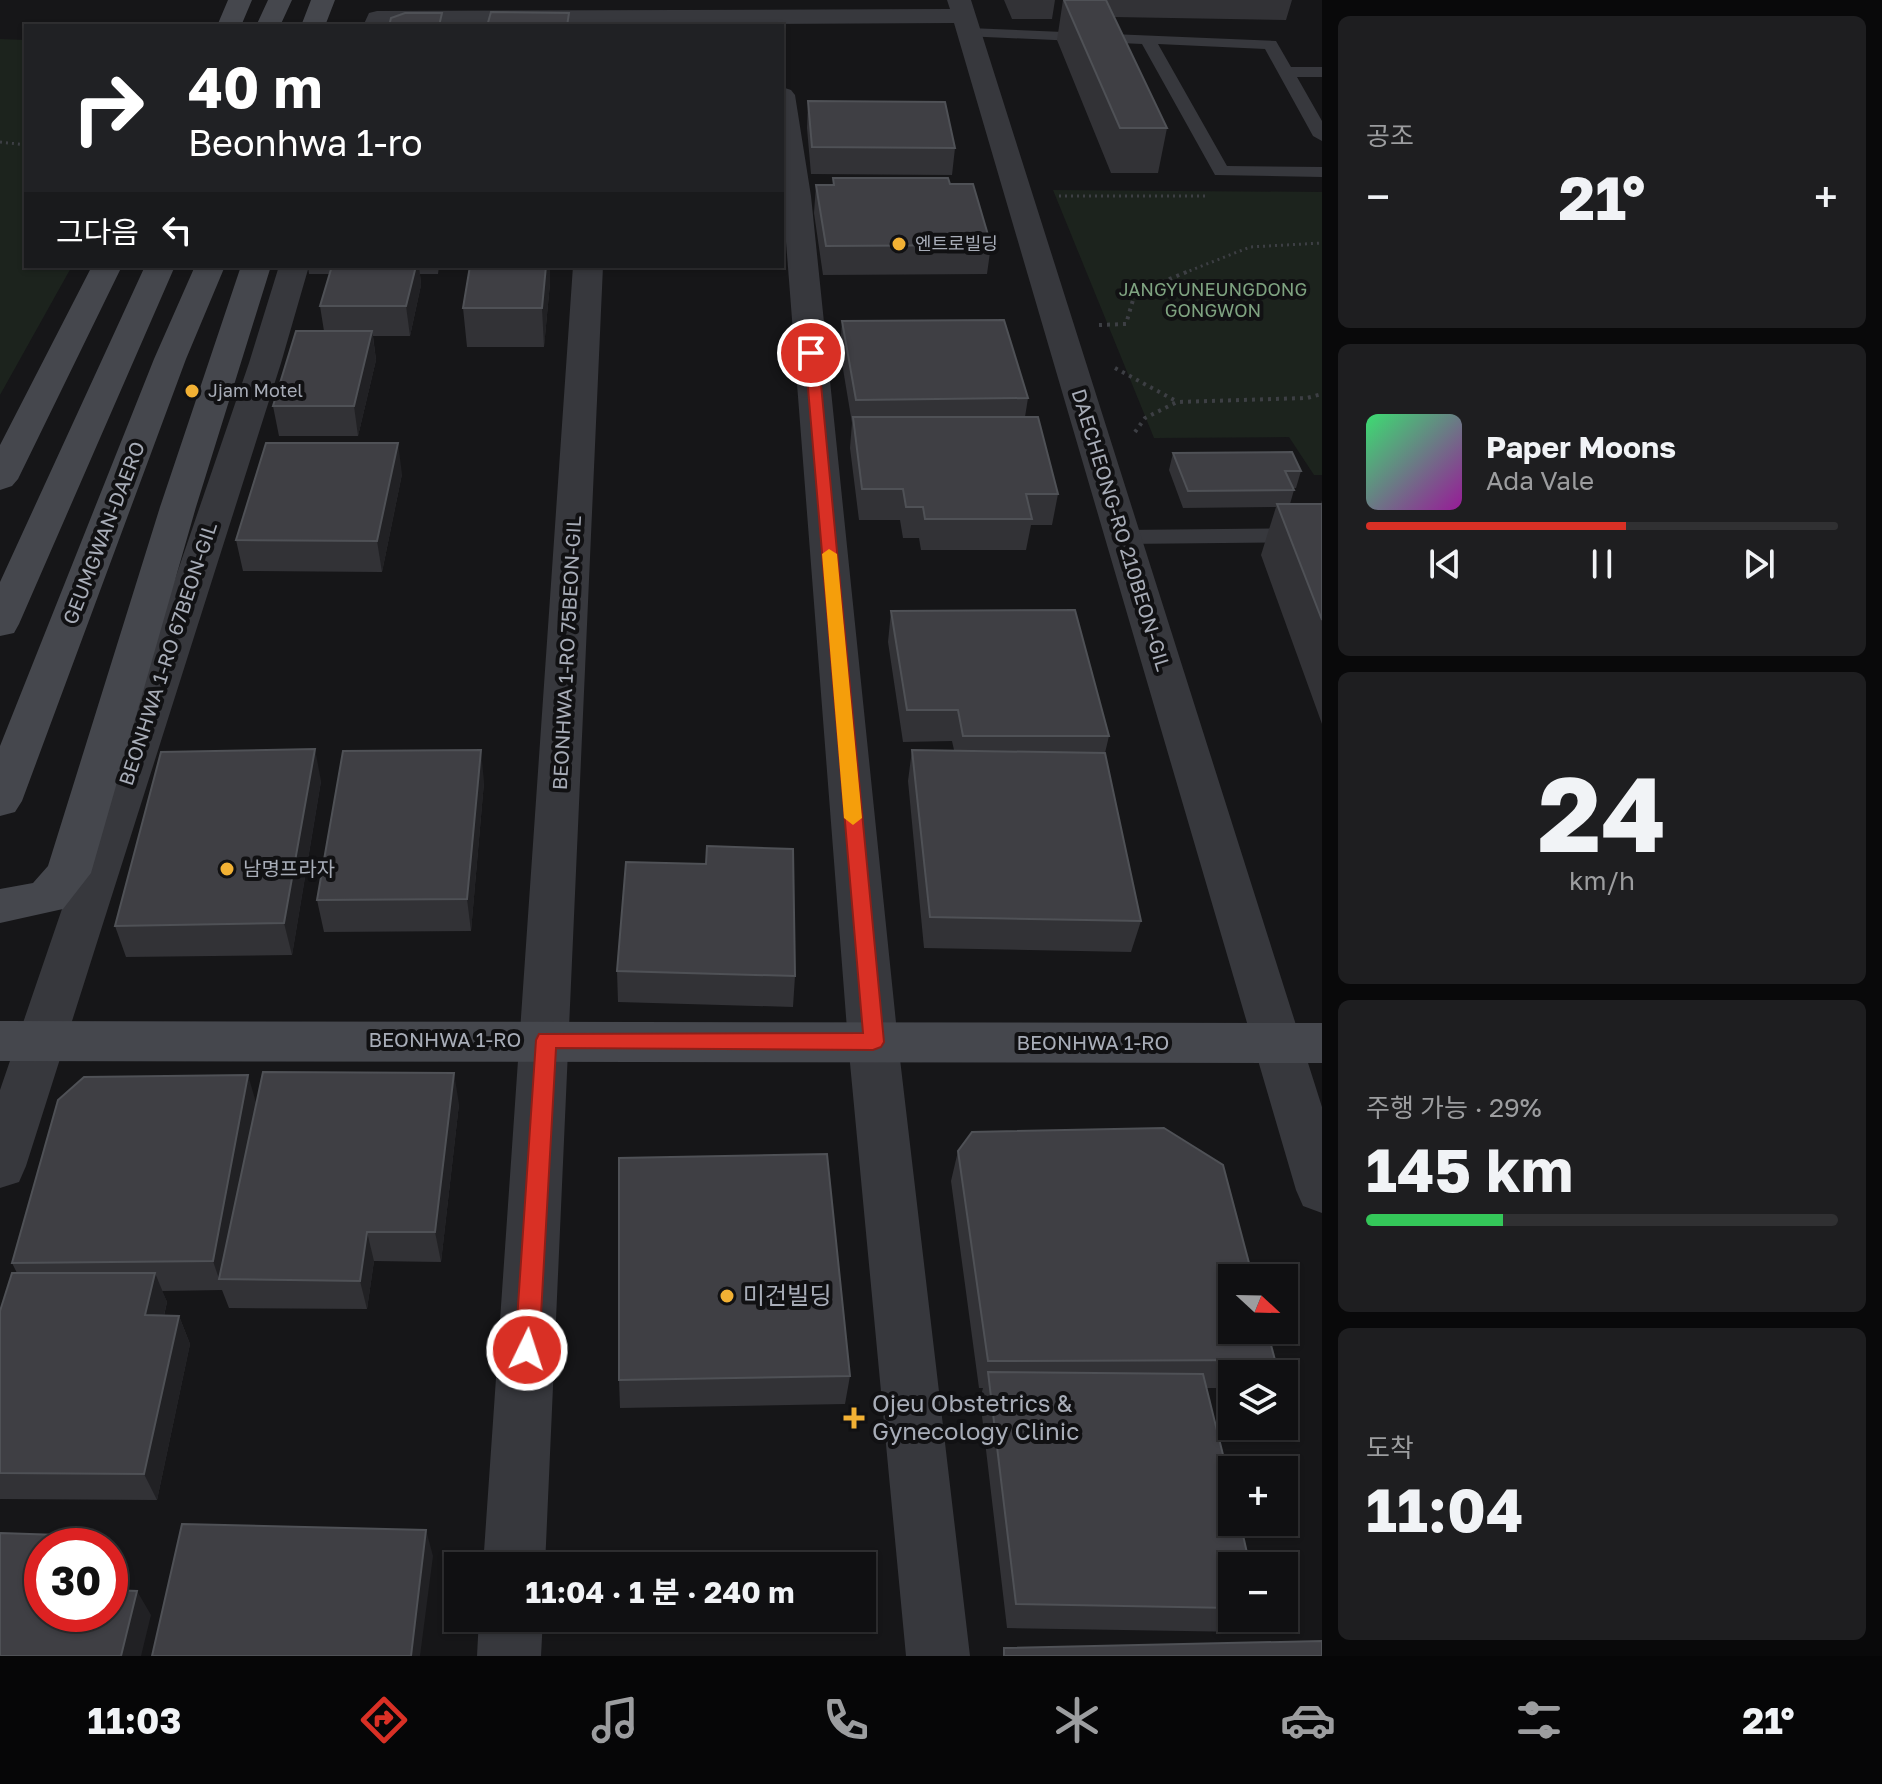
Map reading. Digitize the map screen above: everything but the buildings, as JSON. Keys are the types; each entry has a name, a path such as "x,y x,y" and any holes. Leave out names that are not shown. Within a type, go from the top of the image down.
{"main road":[{"path":"230,24 240,0"},
{"path":"269,24 280,0"},
{"path":"314,24 323,0"},
{"path":"0,479 106,268"},
{"path":"0,624 159,268"},
{"name":"GEUMGWAN-DAERO","path":"0,801 170,359 209,268"},
{"path":"0,906 47,897 68,873 178,507 255,268"},
{"name":"BEONHWA 1-RO","path":"20,1041 1300,1043"}],"street":[{"path":"376,22 771,22 964,16"},
{"name":"DAECHEONG-RO 210BEON-GIL","path":"964,16 1003,196 1300,1043 1322,1190"},
{"path":"784,105 803,196 873,1042 938,1656"},
{"name":"BEONHWA 1-RO 67BEON-GIL","path":"0,1166 20,1041 265,363 293,268"},
{"name":"BEONHWA 1-RO 75BEON-GIL","path":"515,1552 588,268"},
{"path":"509,1656 510,1632"}],"lane":[{"path":"964,16 1148,41 1270,44 1322,136"},
{"path":"1148,41 1221,171 1322,172"},
{"path":"1287,72 1322,72"},
{"path":"1123,537 1322,535"}],"path":[{"path":"0,142 24,145"},
{"path":"1003,196 1214,196"},
{"path":"1126,324 1135,293 1250,247 1322,243"},
{"path":"1112,367 1177,402 1307,398 1322,394"}],"green space":[{"path":"0,39 24,40 24,268 71,268 0,395"},
{"name":"JANGYUNEUNGDONG GONGWON","path":"1053,190 1322,192 1322,475 1314,475 1289,437 1154,438"}],"slow traffic":[{"path":"829,554 853,818"}],"place":[{"name":"엔트로빌딩","path":"899,244"},
{"name":"Jjam Motel","path":"192,391"},
{"name":"남명프라자","path":"227,869"},
{"name":"미건빌딩","path":"727,1296"},
{"name":"Ojeu Obstetrics & Gynecology Clinic","path":"854,1418"}],"route":[{"path":"527,1350 546,1040 873,1042 811,353"}]}
